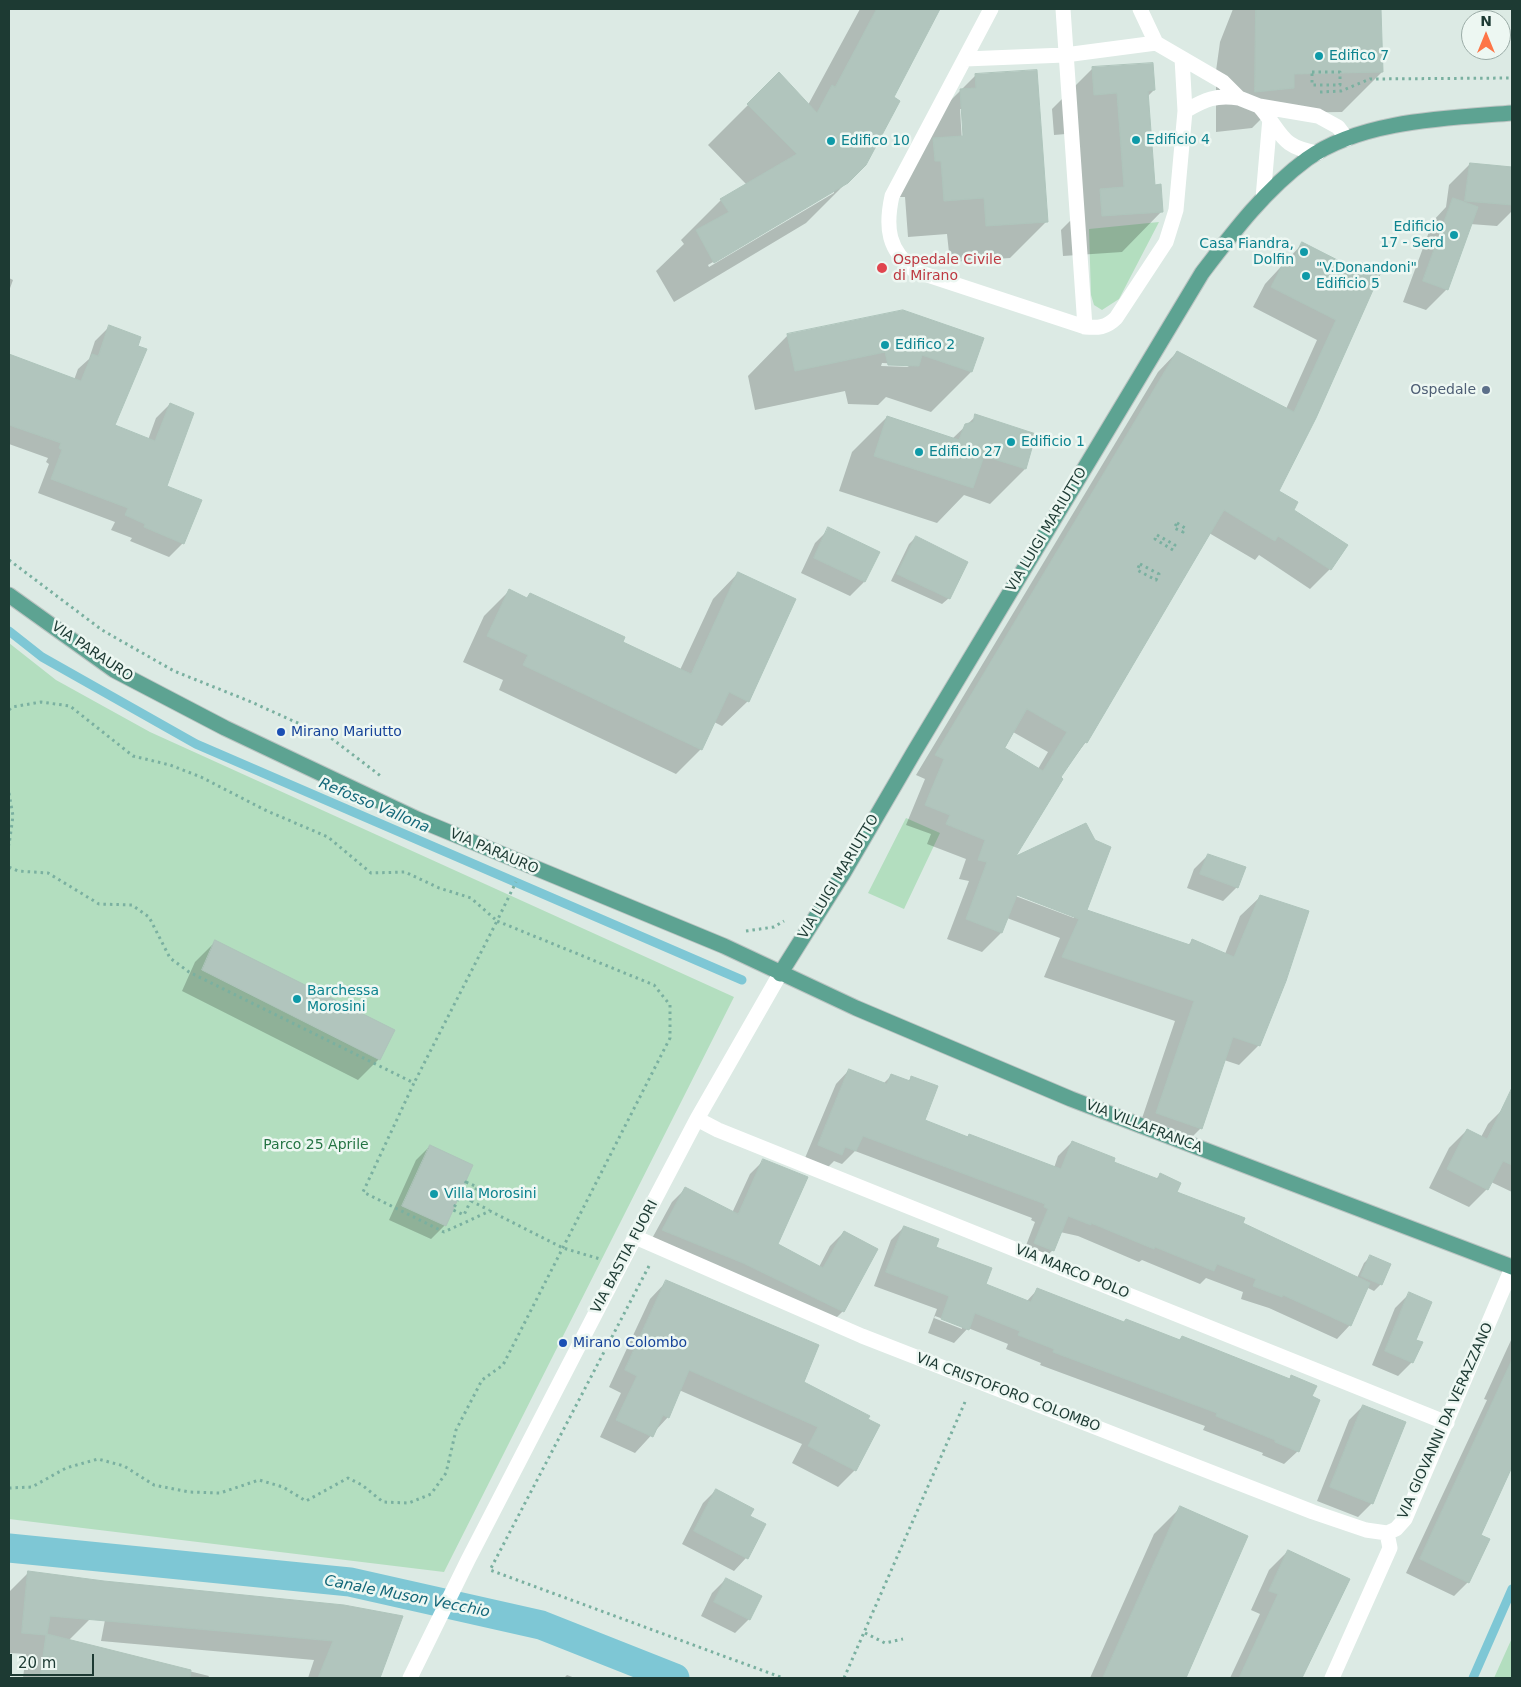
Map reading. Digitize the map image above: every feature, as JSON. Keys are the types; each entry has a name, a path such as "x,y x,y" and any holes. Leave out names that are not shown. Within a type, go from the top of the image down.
{"main road":[{"name":"VIA LUIGI MARIUTTO","path":"780,974 844,872 919,743 1202,273 1263,198 1302,164 1318,153 1347,139 1380,128 1418,122 1512,113"},
{"name":"VIA PARAURO","path":"9,594 114,670 225,728 417,819 724,946 780,974"},
{"name":"VIA VILLAFRANCA","path":"780,974 1071,1099 1512,1267"}],"street":[{"path":"990,9 965,60 892,196 888,225 893,247 901,260 915,271 1085,327 1100,328 1116,318 1166,242 1176,210 1185,111 1182,58"},
{"path":"1062,9 1085,327"},
{"path":"1140,9 1156,43 1223,82 1239,98"},
{"path":"965,60 1065,55 1156,43"},
{"path":"1185,111 1207,98 1222,96 1239,98 1259,106 1318,116 1338,127 1347,139"},
{"path":"1259,106 1270,118 1283,139 1290,145 1318,153"},
{"path":"1263,198 1270,118"},
{"name":"VIA BASTIA FUORI","path":"413,1677 462,1571 619,1267 698,1119 780,974"},
{"name":"VIA MARCO POLO","path":"698,1119 737,1137 1447,1423"},
{"name":"VIA CRISTOFORO COLOMBO","path":"635,1237 862,1336 1313,1512 1366,1530 1387,1533"},
{"name":"VIA GIOVANNI DA VERAZZANO","path":"1332,1678 1390,1548 1387,1533 1396,1528 1404,1519 1447,1423 1512,1267"}],"path":[{"path":"1312,72 1340,72 1340,85 1312,85 1312,72"},
{"path":"1314,92 1341,91 1370,79 1512,78"},
{"path":"1157,535 1175,546 1172,550 1155,539 1157,535"},
{"path":"9,560 102,630 174,671 250,701 331,738 389,782"},
{"path":"1140,564 1159,574 1156,580 1137,570 1140,564"},
{"path":"9,710 12,707 41,702 70,706 132,756 170,765 201,777 266,810 328,837 371,872 405,872 439,888 471,898 497,921 654,985 670,1004 670,1038 503,1365 482,1380 456,1430 446,1473 431,1494 410,1503 383,1502 362,1485 348,1478 306,1501 283,1487 259,1480 220,1493 188,1492 154,1485 124,1466 98,1459 66,1468 32,1487 9,1488"},
{"path":"9,793 13,816 9,846"},
{"path":"9,867 18,871 48,874 99,904 132,905 149,917 170,958 189,972 414,1083"},
{"path":"490,1211 444,1232 362,1192 414,1083 513,888"},
{"path":"466,1182 477,1187 471,1202 464,1215 453,1210 466,1182"},
{"path":"471,1202 563,1248 619,1267"},
{"path":"659,1247 490,1570 783,1678"},
{"path":"844,1678 965,1402"},
{"path":"865,1633 886,1642 903,1639"}],"green space":[{"path":"1159,222 1119,299 1102,310 1094,305 1091,295 1089,229"},
{"name":"Parco 25 Aprile","path":"9,643 56,680 150,732 734,997 444,1572 9,1519"},
{"path":"906,818 940,833 904,909 868,893"},
{"path":"1512,1638 1512,1678 1494,1678"}],"building":[{"name":"Edifico 10","path":"877,9 940,9 894,97 900,101 866,165 848,183 714,263 696,230 729,212 720,199 797,154 747,104 779,72 817,113 832,85 835,87"},
{"name":"Edifico 7","path":"1256,9 1381,9 1383,72 1294,74 1294,88 1255,92"},
{"name":"Edificio 4","path":"1153,63 1155,90 1148,91 1155,185 1161,184 1163,212 1102,216 1100,189 1124,187 1117,93 1094,95 1092,67"},
{"path":"1037,70 1048,222 986,226 984,198 944,201 941,161 935,161 933,138 963,136 960,89 976,88 975,74"},
{"path":"1470,163 1512,167 1512,205 1465,201"},
{"path":"1453,198 1478,207 1448,290 1423,281"},
{"path":"1302,242 1359,271 1362,263 1381,272 1316,418 1279,491 1298,502 1294,510 1348,545 1331,570 1278,536 1275,541 1224,510 1087,743 1085,742 1061,777 1063,779 1016,856 1086,823 1095,840 1111,847 1087,910 1190,945 1192,939 1234,957 1260,895 1309,911 1286,981 1260,1046 1233,1037 1202,1129 1156,1113 1194,1001 1062,957 1079,919 1017,895 1002,933 966,919 987,862 978,860 985,840 946,824 950,815 925,805 944,759 935,755 1177,351 1294,412 1336,320 1271,287 1284,262 1290,266","holes":["1027,709 1067,732 1043,771 1005,748"]},
{"name":"Edifico 2","path":"903,310 984,338 972,372 922,355 919,366 888,365 885,352 795,371 787,334"},
{"path":"109,325 141,337 138,346 147,349 115,425 155,441 170,403 194,413 167,486 202,500 184,544 144,527 145,524 125,515 128,508 51,479 62,450 59,448 61,443 9,425 9,354 81,381 92,354 98,356"},
{"path":"975,414 1036,434 1026,469 984,456 973,488 874,456 887,416 959,440 965,424 973,422"},
{"path":"828,527 880,552 865,582 814,558"},
{"path":"916,536 968,562 950,599 897,574"},
{"path":"738,572 796,599 749,702 729,692 702,750 523,665 528,655 487,636 509,589 527,598 530,593 625,637 623,642 691,674"},
{"path":"1208,854 1246,867 1238,888 1200,874"},
{"name":"Barchessa Morosini","path":"215,940 395,1030 380,1060 202,970"},
{"path":"849,1069 887,1084 891,1074 910,1081 911,1076 938,1086 925,1120 968,1137 969,1134 1061,1169 1072,1141 1115,1158 1114,1162 1158,1179 1160,1173 1181,1183 1177,1192 1245,1218 1243,1223 1370,1283 1351,1326 1283,1295 1282,1297 1253,1286 1256,1279 1217,1264 1214,1271 1155,1247 1154,1249 1091,1223 1091,1225 1068,1216 1054,1251 1034,1243 1048,1209 1044,1207 1045,1204 863,1136 856,1151 845,1147 842,1155 818,1145"},
{"path":"1512,1088 1512,1165 1503,1161 1488,1190 1447,1169 1467,1129 1487,1139"},
{"name":"Villa Morosini","path":"430,1145 473,1165 446,1226 402,1206"},
{"path":"763,1159 808,1177 778,1244 823,1268 844,1231 878,1249 844,1312 743,1263 662,1230 685,1187 738,1214"},
{"path":"904,1226 939,1239 936,1247 992,1268 986,1284 1031,1302 1037,1288 1124,1322 1126,1319 1180,1340 1182,1336 1290,1379 1291,1375 1317,1386 1312,1396 1320,1400 1299,1452 1216,1416 1217,1413 1053,1352 1054,1349 1018,1335 1020,1331 975,1313 969,1330 941,1319 949,1296 886,1272"},
{"path":"1370,1255 1391,1264 1382,1285 1361,1276"},
{"path":"666,1280 819,1345 804,1382 870,1416 868,1419 880,1425 856,1471 808,1446 818,1427 689,1370 669,1418 663,1415 653,1437 616,1420 637,1376 625,1370"},
{"path":"1409,1292 1432,1302 1416,1340 1423,1342 1413,1363 1385,1351"},
{"path":"1512,1360 1512,1467 1481,1535 1490,1539 1469,1583 1420,1559"},
{"path":"1363,1405 1406,1422 1373,1504 1330,1487"},
{"path":"716,1489 754,1509 750,1516 766,1524 748,1559 694,1531"},
{"path":"1180,1506 1248,1536 1186,1678 1103,1678"},
{"path":"1288,1550 1350,1579 1302,1678 1239,1678 1278,1594 1269,1591"},
{"path":"28,1571 104,1581 344,1605 403,1616 380,1678 318,1678 333,1641 50,1616 47,1634 191,1670 190,1678 40,1678 46,1635 22,1633"},
{"path":"726,1578 762,1596 750,1620 714,1602"}],"waterway":[{"name":"Refosso Vallona","path":"9,631 42,657 196,744 742,980"},
{"name":"Canale Muson Vecchio","path":"9,1548 350,1582 541,1625 675,1678"},
{"name":"Refosso Vallona","path":"1473,1678 1512,1589"}],"place":[{"name":"Edifico 7","path":"1319,56"},
{"name":"Edificio 4","path":"1136,140"},
{"name":"Edifico 10","path":"831,141"},
{"name":"Edificio 17 - Serd","path":"1454,235"},
{"name":"Casa Fiandra, Dolfin","path":"1304,252"},
{"name":"Ospedale Civile di Mirano","path":"882,268"},
{"name":"\"V.Donandoni\" Edificio 5","path":"1306,276"},
{"name":"Edifico 2","path":"885,345"},
{"name":"Ospedale","path":"1486,390"},
{"name":"Edificio 1","path":"1011,442"},
{"name":"Edificio 27","path":"919,452"},
{"name":"Mirano Mariutto","path":"281,732"},
{"name":"Barchessa Morosini","path":"297,999"},
{"name":"Villa Morosini","path":"434,1194"},
{"name":"Mirano Colombo","path":"563,1343"}]}
